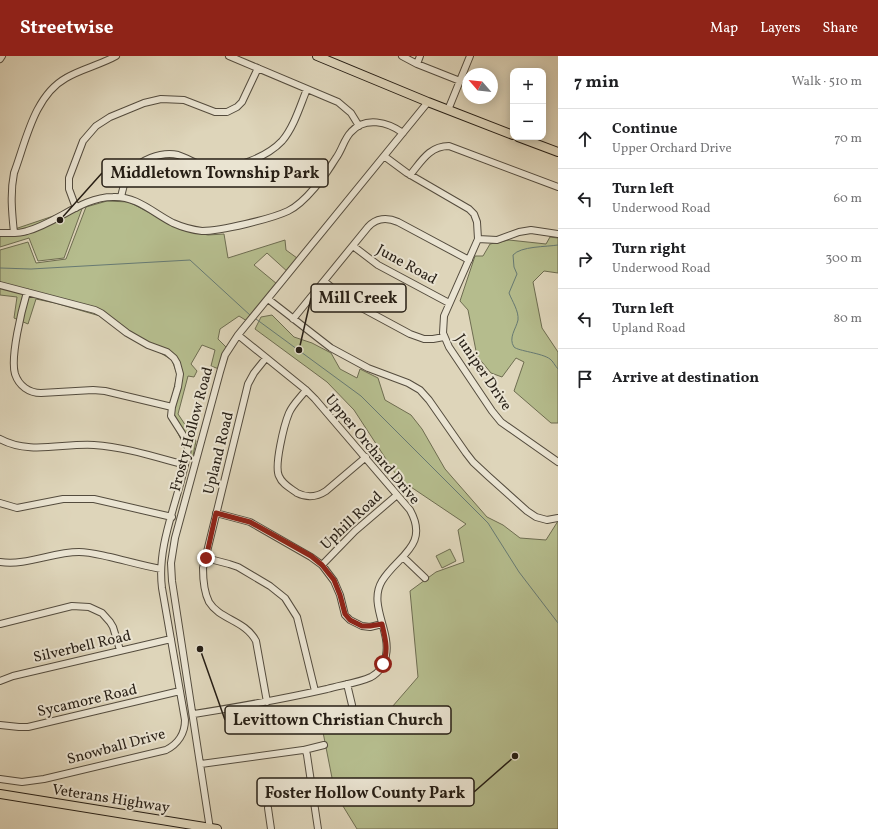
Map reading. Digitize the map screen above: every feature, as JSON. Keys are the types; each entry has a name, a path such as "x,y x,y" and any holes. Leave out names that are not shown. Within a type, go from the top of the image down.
{"main road":[{"path":"317,56 510,134"},
{"path":"526,140 558,152"},
{"name":"Veterans Highway","path":"0,794 212,829"}],"street":[{"path":"14,233 12,204 14,173 38,107 47,94 60,82 74,74 116,56"},
{"path":"229,56 344,106 351,113 359,126"},
{"path":"402,56 417,64 460,81"},
{"path":"417,64 420,56"},
{"path":"448,110 470,56"},
{"path":"76,208 69,189 69,178 83,141 96,126 110,117 144,103 160,99 184,100 215,112 227,112 237,107 242,102 258,68"},
{"path":"121,197 125,180 134,167 144,161 160,155 177,155 196,163 216,168 234,166 263,155 277,146 287,135 307,89"},
{"name":"Frosty Hollow Road","path":"212,829 171,571 172,554 220,372 226,355 238,335 428,102"},
{"path":"0,233 22,232 34,228 95,199 108,197 121,197 135,200 174,223 196,230 214,230 277,215 295,207 304,200 330,168 350,132 359,126 368,123 382,122 393,126 403,133"},
{"path":"410,175 430,152 438,147 449,146 558,187"},
{"name":"Juniper Drive","path":"384,156 410,175 469,209 474,214 477,222 478,239 449,303 443,321 444,337 456,358 498,417 508,427 558,462"},
{"path":"293,319 370,224 377,220 388,219 398,222 469,260"},
{"path":"478,239 497,240 519,232 531,230 558,234"},
{"name":"June Road","path":"353,246 378,265 449,303"},
{"path":"324,281 347,300 410,334 424,339 444,337"},
{"name":"Snowball Drive","path":"0,285 101,313 127,334 170,354 177,363 180,374 171,416 187,443 188,448 164,550 161,569 162,588 185,720 184,729 180,738 169,748 44,779 22,782 0,779"},
{"path":"28,292 21,315 14,365 18,381 25,388 32,392 41,393 105,391 172,407"},
{"path":"268,300 331,348 375,371 408,383 420,390 429,400 473,462 532,514 547,520 558,518"},
{"name":"Upper Orchard Drive","path":"194,714 267,702 347,684 372,676 383,664 387,646 378,600 379,588 384,577 411,548 414,542 416,526 414,516 410,510 366,457 306,390 238,335"},
{"name":"Upland Road","path":"266,358 254,373 248,384 216,513 206,558 204,576 208,599 216,610 246,628 253,636 258,652 267,702"},
{"path":"306,390 289,413 276,463 278,476 284,484 304,496 320,495 366,457"},
{"path":"0,439 14,446 26,448 75,444 107,447 185,465"},
{"name":"Uphill Road","path":"322,565 355,531 397,494"},
{"path":"0,503 17,508 63,499 94,499 172,517"},
{"path":"216,513 250,522 311,556 330,574 336,586 345,614 350,620 362,626 382,624"},
{"path":"0,562 25,562 63,553 82,552 94,553 161,569"},
{"path":"403,557 425,578"},
{"path":"206,558 238,567 280,592 290,604 297,617 316,691"},
{"path":"0,624 72,606 89,607 102,613 110,622 120,650"},
{"name":"Silverbell Road","path":"0,681 13,676 171,639"},
{"path":"347,684 352,705"},
{"name":"Sycamore Road","path":"0,725 28,727 180,691"},
{"path":"201,764 304,750 324,745"},
{"path":"304,750 308,759 318,829"},
{"path":"268,808 271,829"}],"green space":[{"path":"107,201 129,202 182,230 208,235 224,234 228,258 285,240 286,250 297,258 289,273 267,253 254,265 277,284 247,321 239,316 220,329 218,339 227,348 219,369 211,366 215,350 202,345 191,364 197,371 194,377 188,376 178,414 196,441 193,456 189,456 169,415 177,374 172,360 100,316 55,303 36,299 28,324 14,318 17,297 0,295 0,250 28,242 36,263 66,259 86,207"},
{"path":"83,206 64,258 38,261 29,238 0,247 0,234"},
{"path":"550,237 558,238 558,273 544,271 533,282 542,328 558,352 558,423 551,423 514,391 524,362 516,358 502,377 491,373 477,356 468,310 460,301 475,256 483,256 490,244 509,240 546,244"},
{"path":"272,315 294,337 312,343 331,353 340,369 357,378 360,369 378,378 385,400 411,415 422,429 445,469 487,517 503,525 520,538 546,540 558,521 558,829 357,829 335,793 320,717 392,707 418,677 410,591 436,572 464,562 458,530 466,524 399,479 354,410 327,382 255,329 261,317"},
{"path":"450,549 456,561 442,568 436,556"}],"waterway":[{"path":"558,245 528,248 513,255 514,267 517,274 509,293 518,317 512,337 512,344 520,350 546,357 551,360 558,369"},
{"path":"0,268 31,269 190,260 251,316"},
{"path":"256,319 361,396 488,523 519,572 558,623"}],"place":[{"name":"Middletown Township Park","path":"60,220"},
{"name":"Mill Creek","path":"299,350"},
{"name":"Levittown Christian Church","path":"200,649"},
{"name":"Foster Hollow County Park","path":"515,756"}],"route":[{"path":"206,558 216,513 250,522 311,556 322,565 334,580 345,614 350,620 354,623 367,627 382,624 387,646 383,664"}]}
